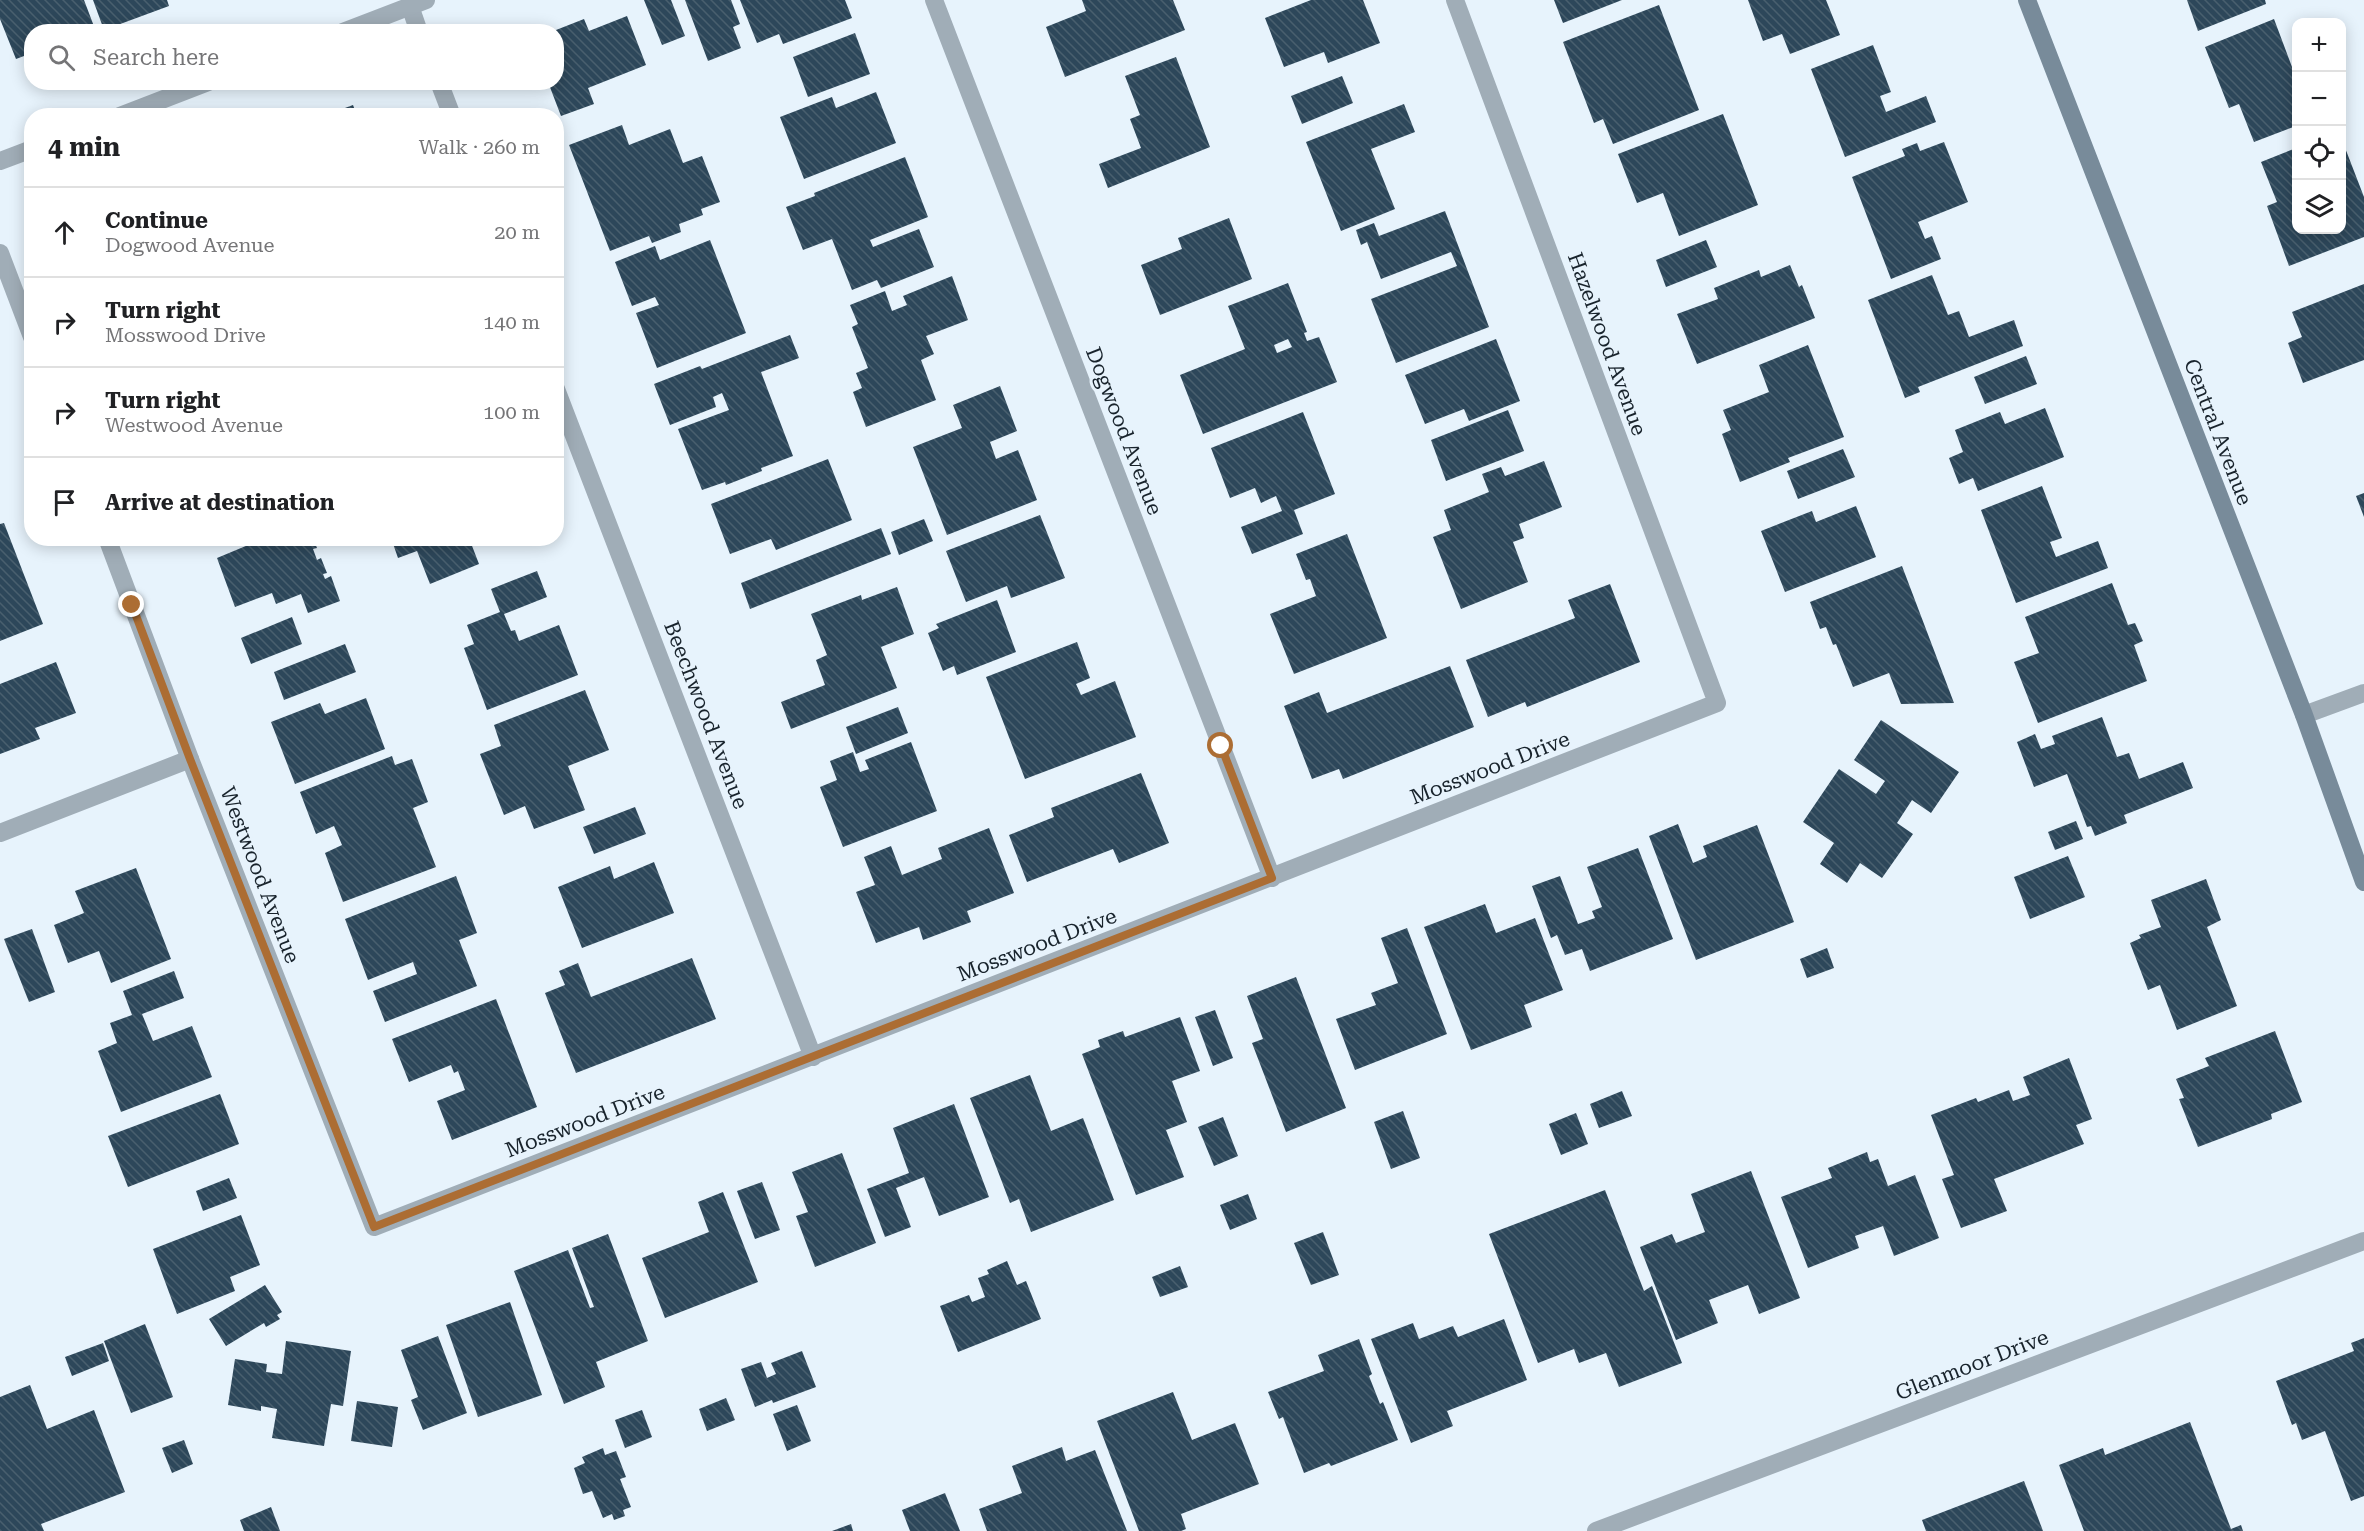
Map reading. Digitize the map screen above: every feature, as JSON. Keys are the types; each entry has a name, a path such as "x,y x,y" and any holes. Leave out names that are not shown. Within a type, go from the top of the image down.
{"main road":[{"name":"Central Avenue","path":"2026,0 2304,715 2364,882"}],"street":[{"name":"Dogwood Avenue","path":"934,0 1272,878"},
{"name":"Hazelwood Avenue","path":"1455,0 1717,703"},
{"path":"364,24 418,3 419,24"},
{"path":"141,108 187,90"},
{"path":"442,90 449,108"},
{"path":"0,161 24,152"},
{"path":"0,254 24,316"},
{"name":"Beechwood Avenue","path":"564,410 813,1057"},
{"name":"Westwood Avenue","path":"110,546 190,759 374,1227"},
{"path":"2304,715 2364,693"},
{"name":"Mosswood Drive","path":"374,1227 1717,703"},
{"path":"0,833 190,759"},
{"name":"Glenmoor Drive","path":"1596,1531 2364,1241"}],"building":[{"path":"0,0 84,0 93,24 24,24 24,56 16,59 0,19"},
{"path":"93,0 167,0 169,6 120,24 102,24"},
{"path":"644,0 671,0 685,36 662,45"},
{"path":"685,0 731,0 740,24 733,27 741,48 708,61"},
{"path":"740,0 845,0 852,18 783,44 779,34 757,43"},
{"path":"1082,0 1173,0 1185,30 1065,77 1046,27 1086,11"},
{"path":"1311,0 1363,0 1380,43 1328,63 1324,52 1284,67 1265,18"},
{"path":"1554,0 1622,0 1563,23"},
{"path":"1748,0 1826,0 1840,35 1790,54 1782,34 1763,41"},
{"path":"2187,0 2265,0 2266,4 2198,31"},
{"path":"1659,5 1699,110 1613,144 1603,119 1594,123 1563,42"},
{"path":"627,16 646,65 588,88 594,104 564,115 564,108 558,108 551,90 564,90 564,27 584,19 589,31"},
{"path":"2274,19 2292,67 2292,128 2254,142 2239,104 2229,108 2205,47"},
{"path":"855,33 870,74 808,97 793,57"},
{"path":"1873,45 1891,92 1880,96 1886,112 1926,96 1936,122 1845,157 1811,69"},
{"path":"1176,57 1210,147 1108,188 1099,164 1141,148 1130,119 1140,115 1125,76"},
{"path":"1342,76 1353,103 1302,124 1291,96"},
{"path":"876,92 896,143 804,179 780,117 832,97 836,108"},
{"path":"1404,104 1415,132 1371,149 1395,209 1341,231 1306,142"},
{"path":"1723,114 1758,205 1679,236 1663,193 1637,203 1618,154"},
{"path":"622,125 629,145 670,129 683,163 702,156 720,202 701,209 703,215 679,224 681,232 652,243 649,236 610,251 569,145"},
{"path":"1944,142 1968,202 1918,222 1925,239 1932,236 1941,259 1891,279 1852,177 1905,156 1902,149 1917,143 1920,151"},
{"path":"2292,150 2292,234 2346,234 2346,150 2364,197 2364,237 2289,266 2267,206 2277,202 2261,162"},
{"path":"905,157 928,217 870,240 873,247 919,229 934,267 881,288 877,280 852,290 832,239 803,250 786,207 815,196 814,193"},
{"path":"1445,211 1489,327 1396,363 1371,299 1457,266 1451,252 1381,279 1367,242 1361,245 1356,230 1374,223 1379,236"},
{"path":"1229,218 1252,279 1160,315 1141,265 1182,249 1178,238"},
{"path":"710,240 746,333 657,368 636,313 659,305 655,297 632,306 615,262 655,246 660,260"},
{"path":"1706,240 1717,267 1666,287 1656,260"},
{"path":"1790,265 1799,287 1802,285 1815,318 1697,364 1677,314 1718,299 1714,288 1759,270 1761,277"},
{"path":"1932,275 1948,315 1959,311 1969,337 2014,320 2023,346 1918,387 1920,392 1905,398 1868,300"},
{"path":"952,276 968,320 926,336 934,354 921,360 936,400 866,427 853,392 862,388 856,373 868,368 852,327 858,324 850,305 885,291 892,311 907,305 903,296"},
{"path":"1288,283 1307,332 1304,333 1307,341 1319,337 1337,382 1203,434 1180,375 1245,349 1228,306","holes":["1288,339 1292,347 1277,353 1274,345"]},
{"path":"2364,284 2364,360 2303,383 2288,343 2302,337 2292,312"},
{"path":"790,335 799,358 761,372 793,456 726,485 725,482 702,490 678,429 729,410 722,393 713,397 716,407 670,425 654,384 700,366 702,369"},
{"path":"1496,339 1520,401 1469,421 1464,409 1425,424 1405,375"},
{"path":"1808,345 1844,437 1788,458 1790,462 1740,482 1722,434 1731,430 1723,410 1769,392 1759,365"},
{"path":"2026,356 2037,384 1985,404 1974,377"},
{"path":"1000,386 1017,431 990,442 996,459 1018,450 1037,500 947,535 913,447 962,428 953,405"},
{"path":"2045,408 2064,457 1978,491 1973,478 1959,484 1949,458 1963,452 1955,430 2000,412 2005,424"},
{"path":"1508,410 1524,451 1446,481 1431,440"},
{"path":"1303,412 1335,494 1294,510 1303,534 1252,554 1241,527 1282,511 1276,496 1261,503 1255,488 1230,498 1211,448"},
{"path":"1843,449 1855,477 1798,499 1787,471"},
{"path":"828,459 852,520 776,550 771,539 730,554 711,504"},
{"path":"1544,461 1562,507 1519,524 1524,538 1513,542 1528,582 1461,609 1433,537 1451,530 1444,510 1489,492 1482,474 1501,467 1505,476"},
{"path":"2042,486 2062,538 2050,542 2056,557 2098,541 2108,568 2016,603 1981,510"},
{"path":"2364,493 2364,517 2356,496"},
{"path":"1856,506 1876,557 1785,592 1761,531 1812,511 1816,522"},
{"path":"1040,515 1065,578 1011,598 1007,586 966,602 946,551"},
{"path":"924,519 933,541 899,555 891,532"},
{"path":"4,523 43,624 0,641 0,524"},
{"path":"881,528 891,554 750,609 741,583"},
{"path":"1347,534 1387,638 1294,674 1270,614 1316,596 1310,579 1306,580 1296,554"},
{"path":"246,546 316,546 317,548 313,549 317,560 321,558 327,573 323,574 325,579 331,576 340,601 308,613 301,594 276,604 272,593 235,607 217,558"},
{"path":"394,546 472,546 479,564 430,584 417,551 398,558"},
{"path":"1902,566 1954,703 1901,704 1889,673 1853,687 1836,644 1833,645 1826,627 1820,629 1810,602"},
{"path":"537,571 547,597 504,614 511,631 515,630 519,641 559,625 578,675 487,710 464,648 474,644 467,625 500,612 491,589"},
{"path":"2112,583 2128,625 2135,623 2143,641 2134,645 2147,681 2038,723 2014,662 2039,653 2025,617"},
{"path":"1610,584 1640,662 1527,707 1525,702 1488,717 1466,660 1575,618 1568,600"},
{"path":"897,587 914,634 881,647 897,688 791,729 781,702 825,685 816,660 827,655 811,614 861,595 862,600"},
{"path":"997,600 1016,652 957,675 954,666 943,671 928,633 939,628 936,624"},
{"path":"292,617 302,644 251,664 241,638"},
{"path":"1077,642 1090,678 1076,684 1081,695 1115,681 1136,737 1025,779 986,677"},
{"path":"345,644 356,672 284,700 274,672"},
{"path":"56,662 76,713 35,728 40,739 0,754 0,684"},
{"path":"1450,666 1474,727 1343,779 1339,769 1312,779 1284,706 1319,692 1327,713"},
{"path":"585,690 609,750 568,766 585,810 534,829 525,806 504,815 480,754 501,746 494,725"},
{"path":"366,698 385,749 295,784 271,722 320,703 325,714"},
{"path":"898,707 908,733 856,754 846,727"},
{"path":"2102,717 2117,757 2129,753 2139,779 2183,762 2193,788 2124,815 2127,823 2095,836 2091,826 2087,827 2067,774 2034,787 2017,742 2035,734 2041,749 2055,744 2052,736"},
{"path":"1881,720 1959,772 1931,813 1912,800 1897,823 1913,834 1882,878 1860,863 1847,883 1820,864 1834,843 1803,822 1839,769 1876,794 1885,781 1854,760"},
{"path":"911,742 937,811 843,847 820,787 837,780 830,761 853,752 860,772 869,769 865,760"},
{"path":"392,756 395,765 412,759 428,802 413,808 436,867 343,902 325,853 342,845 334,826 316,834 300,792"},
{"path":"1141,773 1169,843 1119,863 1113,849 1027,882 1009,835 1054,817 1051,808"},
{"path":"635,807 646,834 594,854 583,827"},
{"path":"2076,821 2083,839 2055,850 2048,832"},
{"path":"1678,824 1693,863 1707,857 1703,846 1757,825 1794,922 1696,960 1649,836"},
{"path":"989,828 1014,893 967,911 971,922 923,940 919,927 876,943 856,892 875,885 864,857 891,846 902,875 942,859 938,848"},
{"path":"1638,848 1673,939 1590,971 1582,949 1565,955 1557,935 1551,938 1532,886 1560,876 1578,924 1595,918 1592,911 1602,907 1587,867"},
{"path":"2068,856 2085,897 2030,919 2014,877"},
{"path":"654,862 674,913 582,948 558,887 610,866 614,879"},
{"path":"136,868 171,959 111,983 99,951 68,963 54,925 84,913 75,891"},
{"path":"456,876 477,933 459,940 477,986 385,1022 373,991 417,974 413,962 368,980 345,919"},
{"path":"2206,879 2221,920 2207,927 2237,1006 2177,1030 2160,985 2148,990 2130,943 2141,938 2139,935 2161,927 2151,900"},
{"path":"1485,904 1496,933 1535,918 1563,990 1524,1005 1532,1027 1471,1050 1424,927"},
{"path":"1407,928 1447,1034 1355,1070 1336,1019 1376,1005 1371,993 1398,983 1381,938"},
{"path":"32,929 55,992 29,1002 4,939"},
{"path":"1827,948 1834,968 1807,978 1800,959"},
{"path":"692,958 716,1019 576,1073 545,993 565,985 559,971 578,963 591,997"},
{"path":"174,971 184,998 142,1014 153,1041 192,1026 212,1077 121,1112 98,1051 117,1043 110,1023 132,1015 123,991"},
{"path":"1296,977 1346,1108 1286,1132 1252,1043 1263,1039 1247,996"},
{"path":"496,999 537,1107 452,1140 437,1101 465,1090 458,1071 454,1073 451,1065 409,1082 392,1039"},
{"path":"1215,1010 1233,1058 1213,1066 1195,1017"},
{"path":"1180,1017 1200,1071 1172,1081 1187,1122 1166,1130 1184,1177 1136,1195 1082,1054 1100,1047 1098,1040 1123,1031 1125,1037"},
{"path":"2275,1031 2302,1102 2271,1114 2272,1119 2198,1147 2179,1099 2184,1098 2176,1079 2209,1066 2205,1058"},
{"path":"2069,1058 2092,1119 2076,1125 2084,1144 1994,1179 2007,1211 1961,1228 1942,1179 1954,1175 1931,1115 1976,1098 1978,1102 2009,1090 2013,1101 2030,1095 2023,1077"},
{"path":"1030,1075 1051,1131 1083,1118 1114,1200 1031,1232 1019,1199 1010,1203 970,1098"},
{"path":"1622,1091 1632,1116 1599,1128 1590,1104"},
{"path":"220,1094 239,1144 128,1187 108,1136"},
{"path":"954,1104 989,1197 939,1216 924,1177 896,1188 911,1227 885,1237 867,1189 909,1173 893,1128"},
{"path":"1403,1111 1420,1158 1391,1169 1374,1122"},
{"path":"1576,1113 1588,1144 1561,1155 1549,1124"},
{"path":"1223,1117 1238,1156 1214,1166 1198,1127"},
{"path":"1867,1152 1870,1162 1878,1159 1888,1186 1915,1175 1939,1238 1894,1256 1883,1226 1855,1236 1859,1248 1808,1268 1781,1197 1832,1178 1828,1168"},
{"path":"842,1153 876,1243 815,1267 796,1216 808,1212 792,1172"},
{"path":"1751,1171 1800,1298 1759,1314 1748,1285 1709,1300 1718,1323 1676,1340 1640,1247 1672,1234 1676,1243 1705,1232 1691,1194"},
{"path":"229,1178 237,1198 203,1211 196,1191"},
{"path":"762,1182 780,1230 755,1239 737,1191"},
{"path":"1605,1190 1644,1291 1652,1286 1682,1363 1619,1387 1606,1353 1579,1363 1574,1349 1538,1363 1489,1234"},
{"path":"723,1192 758,1282 665,1318 642,1258 709,1232 698,1202"},
{"path":"1248,1194 1257,1219 1230,1230 1220,1205"},
{"path":"241,1215 260,1265 230,1277 235,1291 177,1314 153,1249"},
{"path":"1323,1232 1339,1275 1311,1285 1294,1243"},
{"path":"608,1234 648,1341 596,1362 605,1387 564,1404 514,1271 568,1250 590,1308 594,1307 572,1248"},
{"path":"1007,1261 1017,1285 1026,1281 1041,1319 958,1352 940,1306 969,1295 972,1302 985,1297 978,1278 989,1274 987,1270"},
{"path":"1180,1266 1188,1287 1160,1297 1152,1277"},
{"path":"265,1285 282,1312 277,1315 280,1319 266,1327 264,1323 226,1346 209,1319"},
{"path":"510,1302 542,1395 478,1417 446,1325"},
{"path":"1504,1319 1527,1380 1447,1411 1453,1426 1411,1443 1371,1339 1413,1323 1419,1339 1453,1326 1458,1337"},
{"path":"145,1324 173,1397 131,1413 104,1341"},
{"path":"438,1336 467,1413 423,1430 411,1400 418,1397 401,1350"},
{"path":"2364,1338 2364,1496 2351,1501 2325,1431 2302,1440 2296,1423 2292,1425 2276,1381 2354,1351 2351,1343"},
{"path":"1359,1339 1372,1374 1369,1376 1380,1404 1383,1402 1398,1440 1331,1466 1329,1463 1304,1473 1283,1417 1279,1419 1268,1392 1324,1371 1318,1355"},
{"path":"286,1341 351,1351 343,1406 331,1404 324,1446 272,1438 277,1409 261,1406 261,1411 228,1405 235,1359 267,1364 266,1372 282,1374"},
{"path":"103,1343 109,1361 72,1376 65,1357"},
{"path":"802,1351 816,1387 773,1403 772,1400 755,1407 741,1369 761,1362 767,1378 776,1374 771,1363"},
{"path":"30,1385 47,1429 94,1410 125,1492 41,1524 44,1531 0,1531 0,1397"},
{"path":"1173,1392 1192,1440 1235,1423 1259,1484 1181,1514 1186,1529 1181,1531 1139,1531 1097,1421"},
{"path":"726,1398 735,1420 707,1431 699,1409"},
{"path":"357,1401 398,1407 392,1447 351,1441"},
{"path":"797,1405 811,1441 787,1451 773,1414"},
{"path":"642,1410 652,1437 625,1448 615,1420"},
{"path":"2190,1422 2231,1529 2241,1525 2243,1531 2084,1531 2059,1465 2103,1448 2105,1455"},
{"path":"184,1440 193,1464 172,1473 162,1448"},
{"path":"1062,1447 1066,1461 1095,1450 1127,1531 987,1531 979,1509 1022,1493 1012,1466"},
{"path":"603,1448 605,1455 616,1451 626,1477 620,1479 631,1507 623,1510 625,1516 614,1520 612,1514 603,1518 592,1491 583,1494 574,1468 585,1463 582,1457"},
{"path":"2024,1481 2043,1531 1926,1531 1922,1520"},
{"path":"945,1493 960,1531 910,1531 902,1510"},
{"path":"271,1507 280,1531 244,1531 240,1520"},
{"path":"851,1524 853,1531 832,1531"}],"route":[{"path":"132,605 374,1227 1272,878 1221,746"}]}
